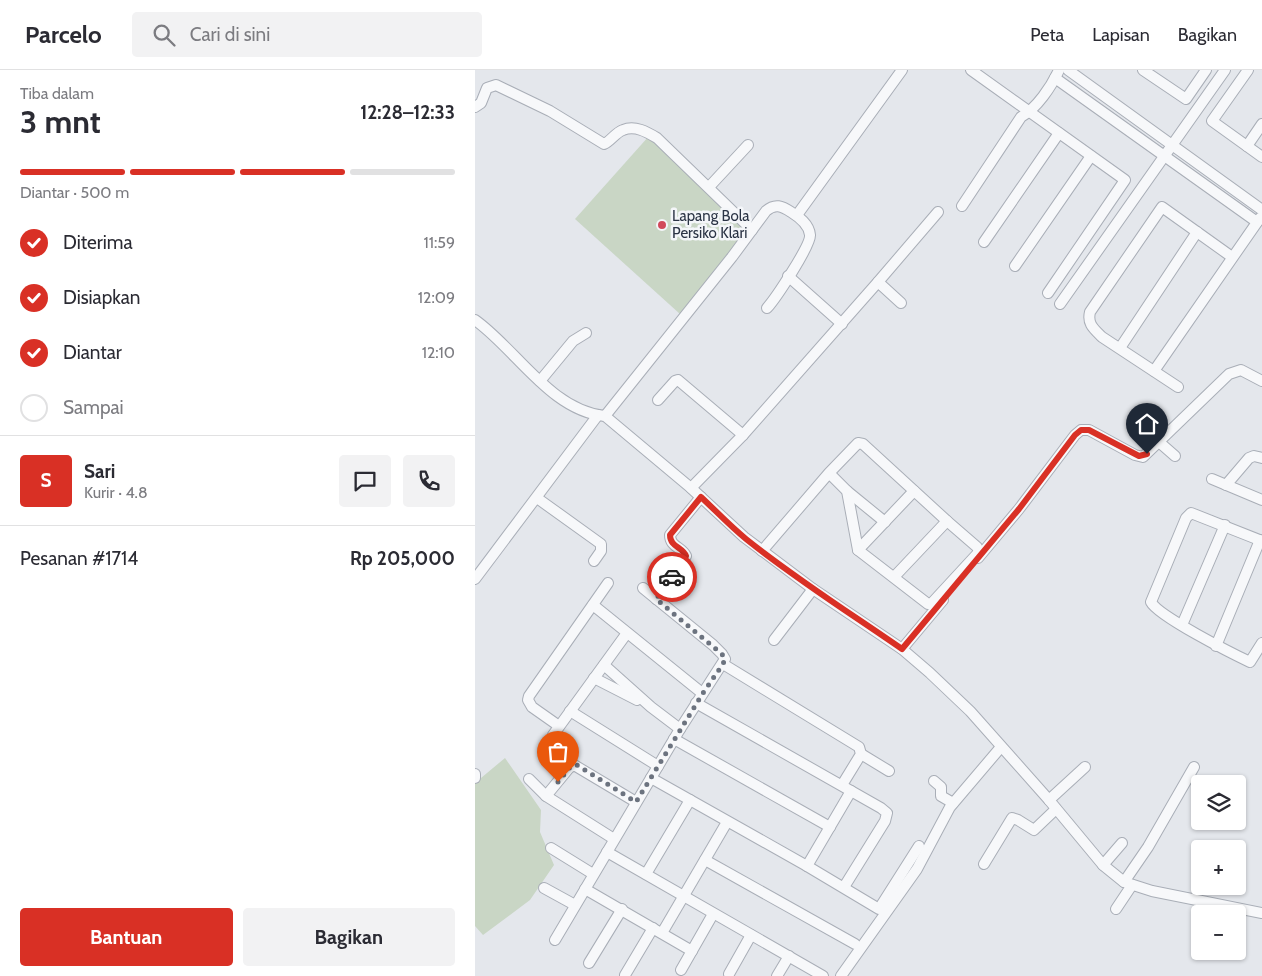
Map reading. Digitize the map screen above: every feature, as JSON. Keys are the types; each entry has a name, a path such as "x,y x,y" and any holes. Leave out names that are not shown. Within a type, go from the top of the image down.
{"street":[{"path":"797,215 902,70"},
{"path":"971,70 1125,180 1048,293"},
{"path":"1068,70 1262,210"},
{"path":"1148,71 1186,100 1206,70"},
{"path":"1060,304 1225,70"},
{"path":"1248,70 1212,121 1262,157"},
{"path":"962,206 1021,117 1030,112 1057,74 1165,156 1259,218 1154,371"},
{"path":"475,107 481,103 487,88 496,85 550,111 604,144 623,130 633,128 646,131 657,138 752,230"},
{"path":"1247,146 1262,124"},
{"path":"984,242 1059,133"},
{"path":"709,187 748,145"},
{"path":"1015,266 1091,156"},
{"path":"475,579 601,415 732,257 766,211 774,206 782,206 797,215 808,229 810,240 777,296 767,308"},
{"path":"1178,387 1092,328 1088,319 1090,312 1162,207 1233,257"},
{"path":"691,488 743,435 938,212"},
{"path":"1120,348 1197,232"},
{"path":"788,276 842,324"},
{"path":"877,282 901,303"},
{"path":"476,323 559,398 577,407 601,415 691,488 744,537 813,589 902,649 930,673 969,711 1049,800 1103,865 1128,884 1151,891 1262,913"},
{"path":"540,381 571,343 586,332"},
{"path":"902,649 1019,509 1075,435 1081,430 1089,430 1139,456 1147,454 1229,374 1241,370 1262,381"},
{"path":"658,400 678,380 743,435"},
{"path":"1159,442 1175,456"},
{"path":"762,551 829,473 856,444 861,443 977,547 981,553"},
{"path":"1226,485 1249,458 1254,456 1262,458"},
{"path":"829,473 847,491 885,522"},
{"path":"1212,479 1262,500"},
{"path":"847,491 858,550 928,604 931,604 981,553"},
{"path":"858,550 914,491"},
{"path":"656,599 686,556 684,552 672,544 670,535 701,497"},
{"path":"537,498 601,544 601,551 594,561"},
{"path":"1216,646 1261,541 1194,513 1189,515 1154,594 1151,602 1153,606 1216,646 1250,662 1262,643"},
{"path":"894,576 947,521"},
{"path":"1182,625 1225,525"},
{"path":"559,726 532,707 528,700 608,583"},
{"path":"555,940 680,729 725,659 722,654 643,588"},
{"path":"774,640 813,589"},
{"path":"593,605 703,693"},
{"path":"564,752 552,742 553,735 627,633"},
{"path":"723,664 859,747 861,751 830,827 807,866"},
{"path":"604,665 651,707 680,729"},
{"path":"594,678 651,707"},
{"path":"696,703 847,788 887,813 887,816 844,887"},
{"path":"570,711 658,766"},
{"path":"674,740 830,827"},
{"path":"841,976 917,869 953,803 1001,747"},
{"path":"861,754 889,771"},
{"path":"547,796 574,764 636,802"},
{"path":"1049,800 1085,767"},
{"path":"1116,910 1128,884 1194,768"},
{"path":"651,778 844,887 879,909 919,846"},
{"path":"529,779 547,796 614,839"},
{"path":"934,781 941,787 941,796 953,803"},
{"path":"646,874 690,800"},
{"path":"984,864 1012,818 1019,820 1034,830 1056,810"},
{"path":"625,975 683,896 727,822"},
{"path":"1103,865 1122,843"},
{"path":"551,848 593,874"},
{"path":"607,852 823,976"},
{"path":"705,860 855,944"},
{"path":"544,888 575,905"},
{"path":"585,889 692,951"},
{"path":"589,964 621,909"},
{"path":"681,970 713,914"},
{"path":"729,974 751,935"},
{"path":"777,976 789,956"}],"green space":[{"name":"Lapang Bola Persiko Klari","path":"649,136 749,230 680,314 575,219"},
{"path":"505,758 541,810 540,832 554,865 530,900 483,935 475,926 475,783"}],"way so far":[{"path":"558,782 574,764 636,802 680,729 723,664 725,659 722,654 656,599 672,577"}],"place":[{"name":"Lapang Bola Persiko Klari","path":"662,225"}],"route":[{"path":"672,577 686,556 684,552 672,544 670,535 701,497 762,551 813,589 856,616 902,649 1019,509 1075,435 1081,430 1089,430 1135,455 1143,457 1147,454"}]}
